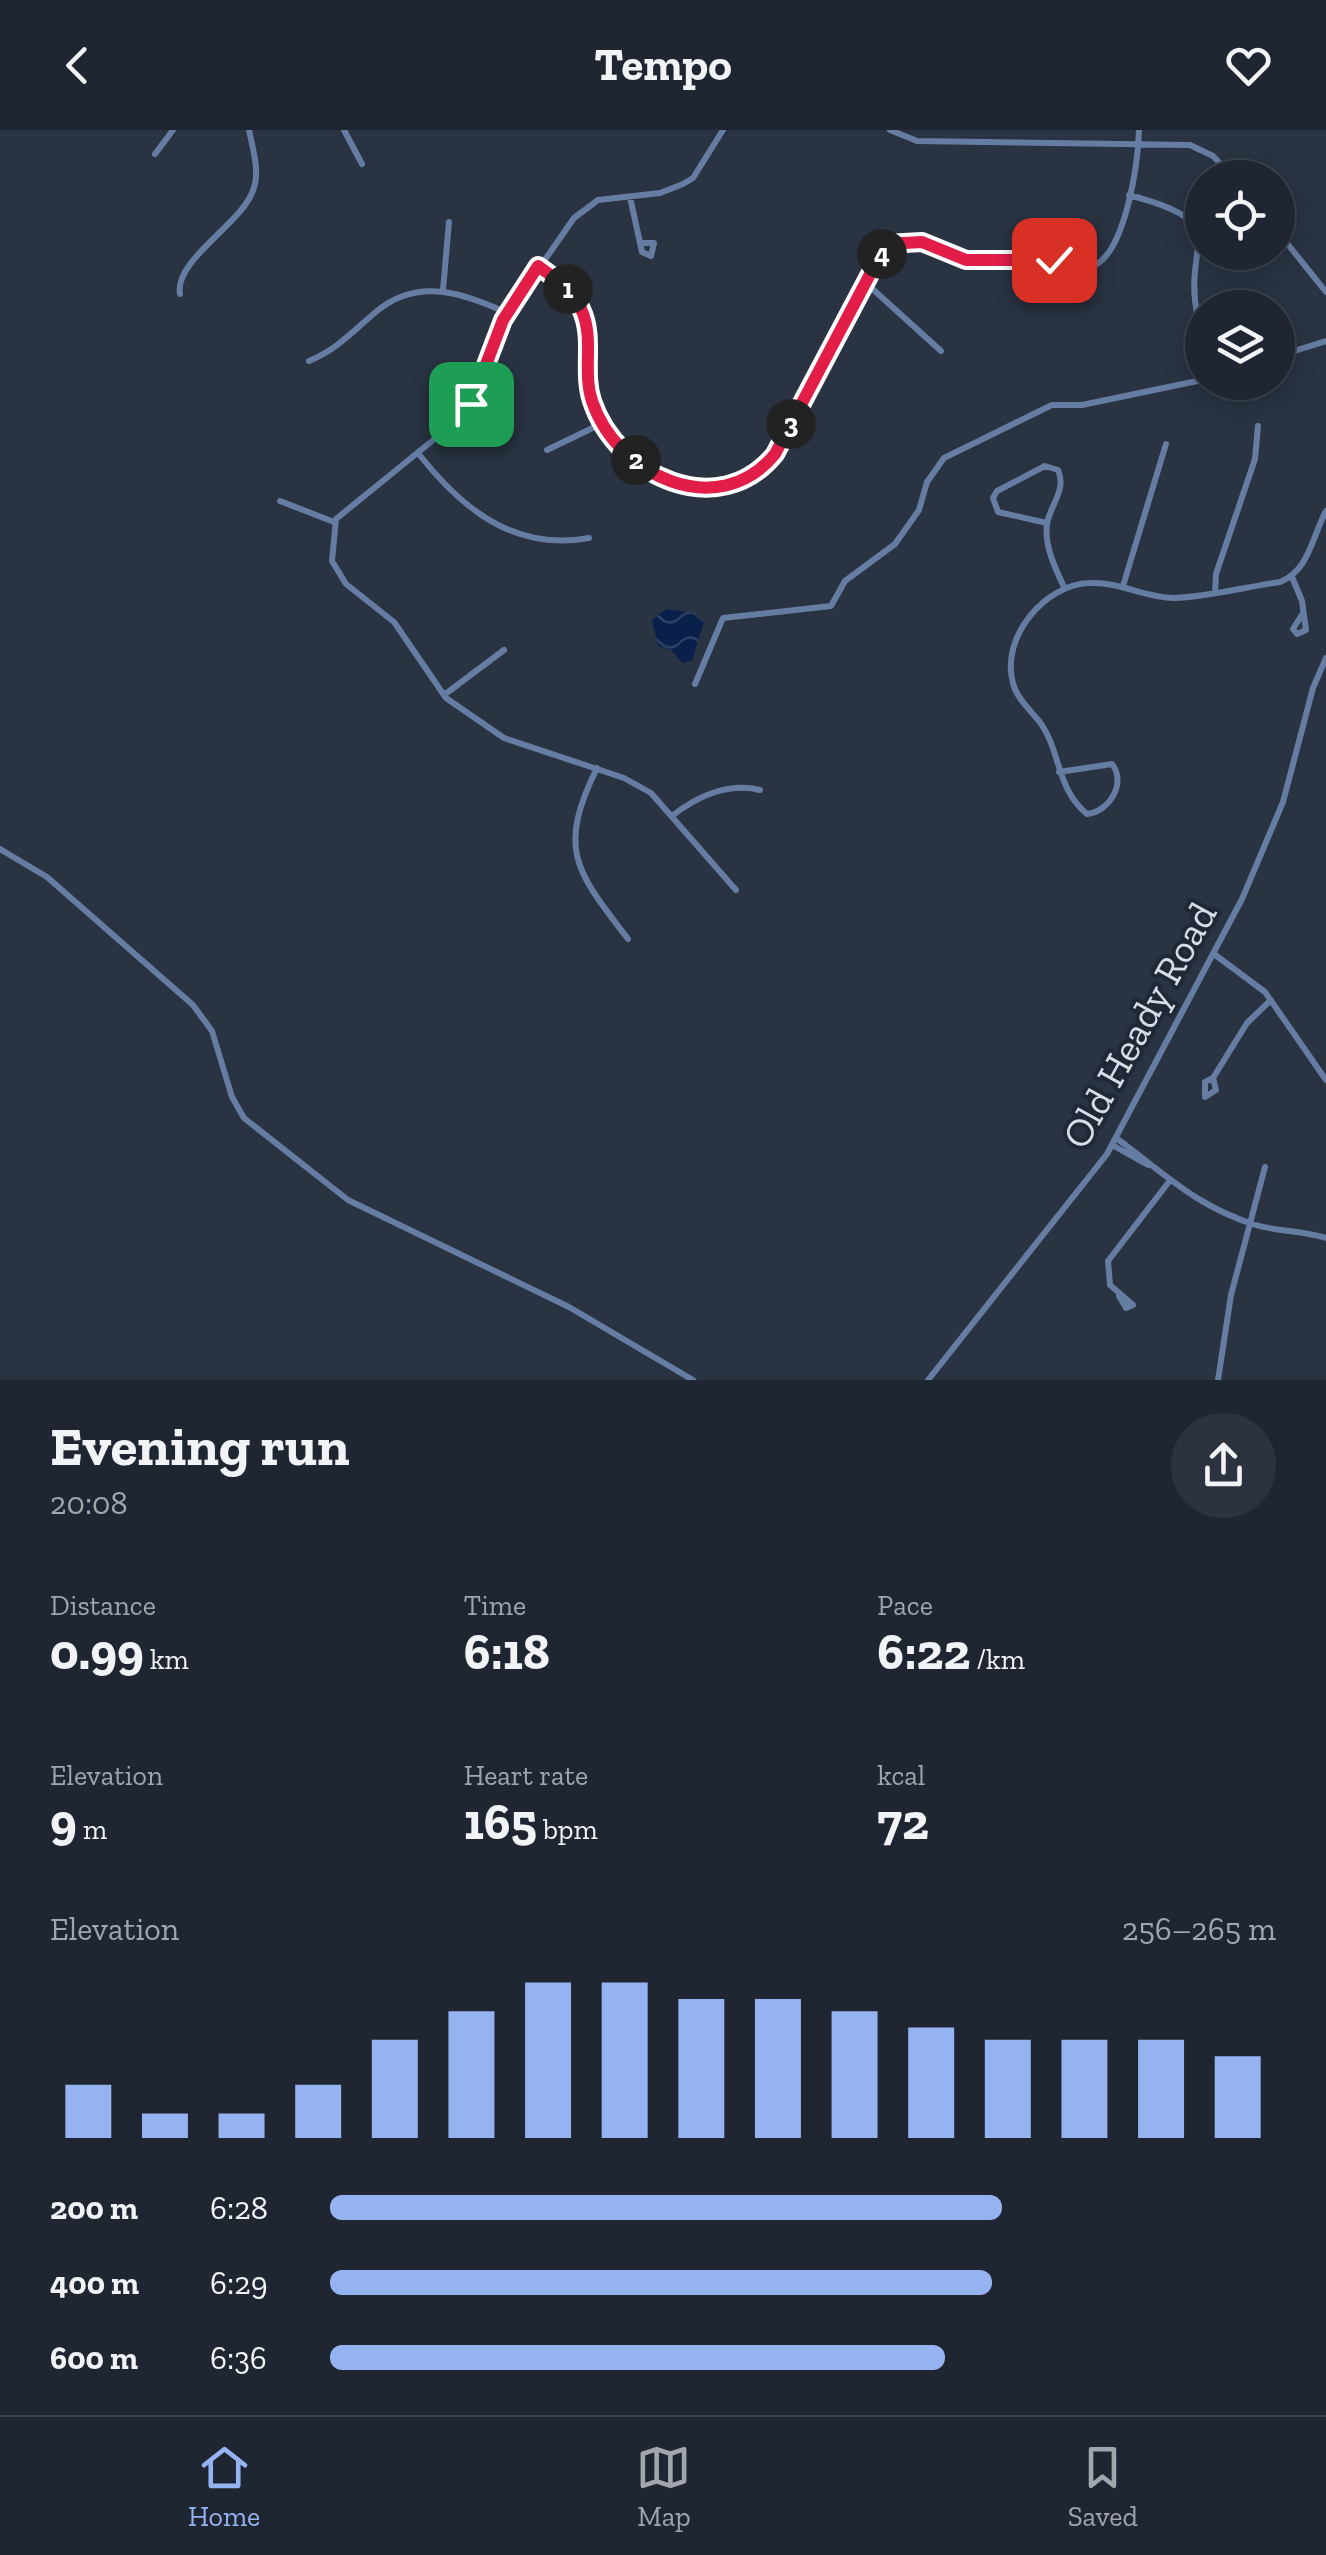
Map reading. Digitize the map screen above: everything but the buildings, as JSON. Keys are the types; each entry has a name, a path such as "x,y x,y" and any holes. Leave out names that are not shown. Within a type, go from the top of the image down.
{"street":[{"path":"155,154 173,130"},
{"path":"180,294 178,283 183,273 252,193 256,174 249,130"},
{"path":"344,130 362,164"},
{"path":"723,130 693,178 673,189 598,200 582,210 507,313 471,404 334,522 332,561 346,584 394,622 444,695 504,738 597,768 651,793 736,890"},
{"path":"890,130 917,142 1139,142 1202,149 1214,160"},
{"path":"538,266 568,290 581,309 589,343 590,394 602,424 634,458 678,484 710,490 748,480 775,454 886,244 922,242 966,260 1054,260 1092,266 1113,249 1129,195 1139,130"},
{"path":"1129,195 1176,208 1196,228 1202,244 1192,290"},
{"path":"630,197 641,243"},
{"path":"443,290 449,222"},
{"path":"1295,253 1326,292"},
{"path":"867,284 941,351"},
{"path":"309,361 337,349 375,312 398,298 443,290 471,296 507,313"},
{"path":"1295,351 1326,341"},
{"path":"695,684 723,618 827,607 836,592 895,544 915,516 928,482 944,458 1052,405 1082,405 1185,384"},
{"path":"547,450 602,424"},
{"path":"1215,593 1216,574 1255,459 1258,426"},
{"path":"1122,586 1166,444"},
{"path":"418,453 451,494 480,516 554,541 589,538"},
{"path":"1047,523 998,512 994,498 997,491 1045,466 1058,470 1062,484 1047,523 1047,544 1064,587"},
{"path":"280,502 334,522"},
{"path":"1059,772 1112,764 1118,780 1109,804 1100,813 1087,814 1068,794 1059,772 1045,729 1014,688 1009,663 1013,643 1030,617 1064,587 1088,582 1122,586 1159,597 1215,593 1292,578 1307,560 1326,511"},
{"path":"1292,578 1303,613"},
{"path":"444,695 504,650"},
{"name":"Old Heady Road","path":"928,1380 1114,1141 1214,954 1283,802 1318,673 1326,658"},
{"path":"1318,673 1326,680"},
{"path":"597,768 574,837 576,862 628,938"},
{"path":"672,816 688,803 715,792 744,786 760,790"},
{"path":"0,850 47,877 193,1005 212,1031 232,1096 244,1118 348,1200 569,1308 693,1380"},
{"path":"1214,954 1252,979 1272,1000 1326,1080"},
{"path":"1213,1078 1246,1023 1272,1000"},
{"path":"1114,1141 1168,1183 1251,1222 1326,1238"},
{"path":"1218,1380 1230,1295 1265,1166"},
{"path":"1119,1296 1107,1277 1108,1261 1168,1183"}],"water":[{"path":"666,609 695,613 704,622 692,661 683,664 671,650 658,646 652,620"}],"route":[{"path":"471,404 503,320 538,266 563,284 581,309 589,343 590,394 602,424 616,441 651,470 678,484 702,490 723,488 755,476 775,454 886,244 934,244 966,260 1054,260"}]}
